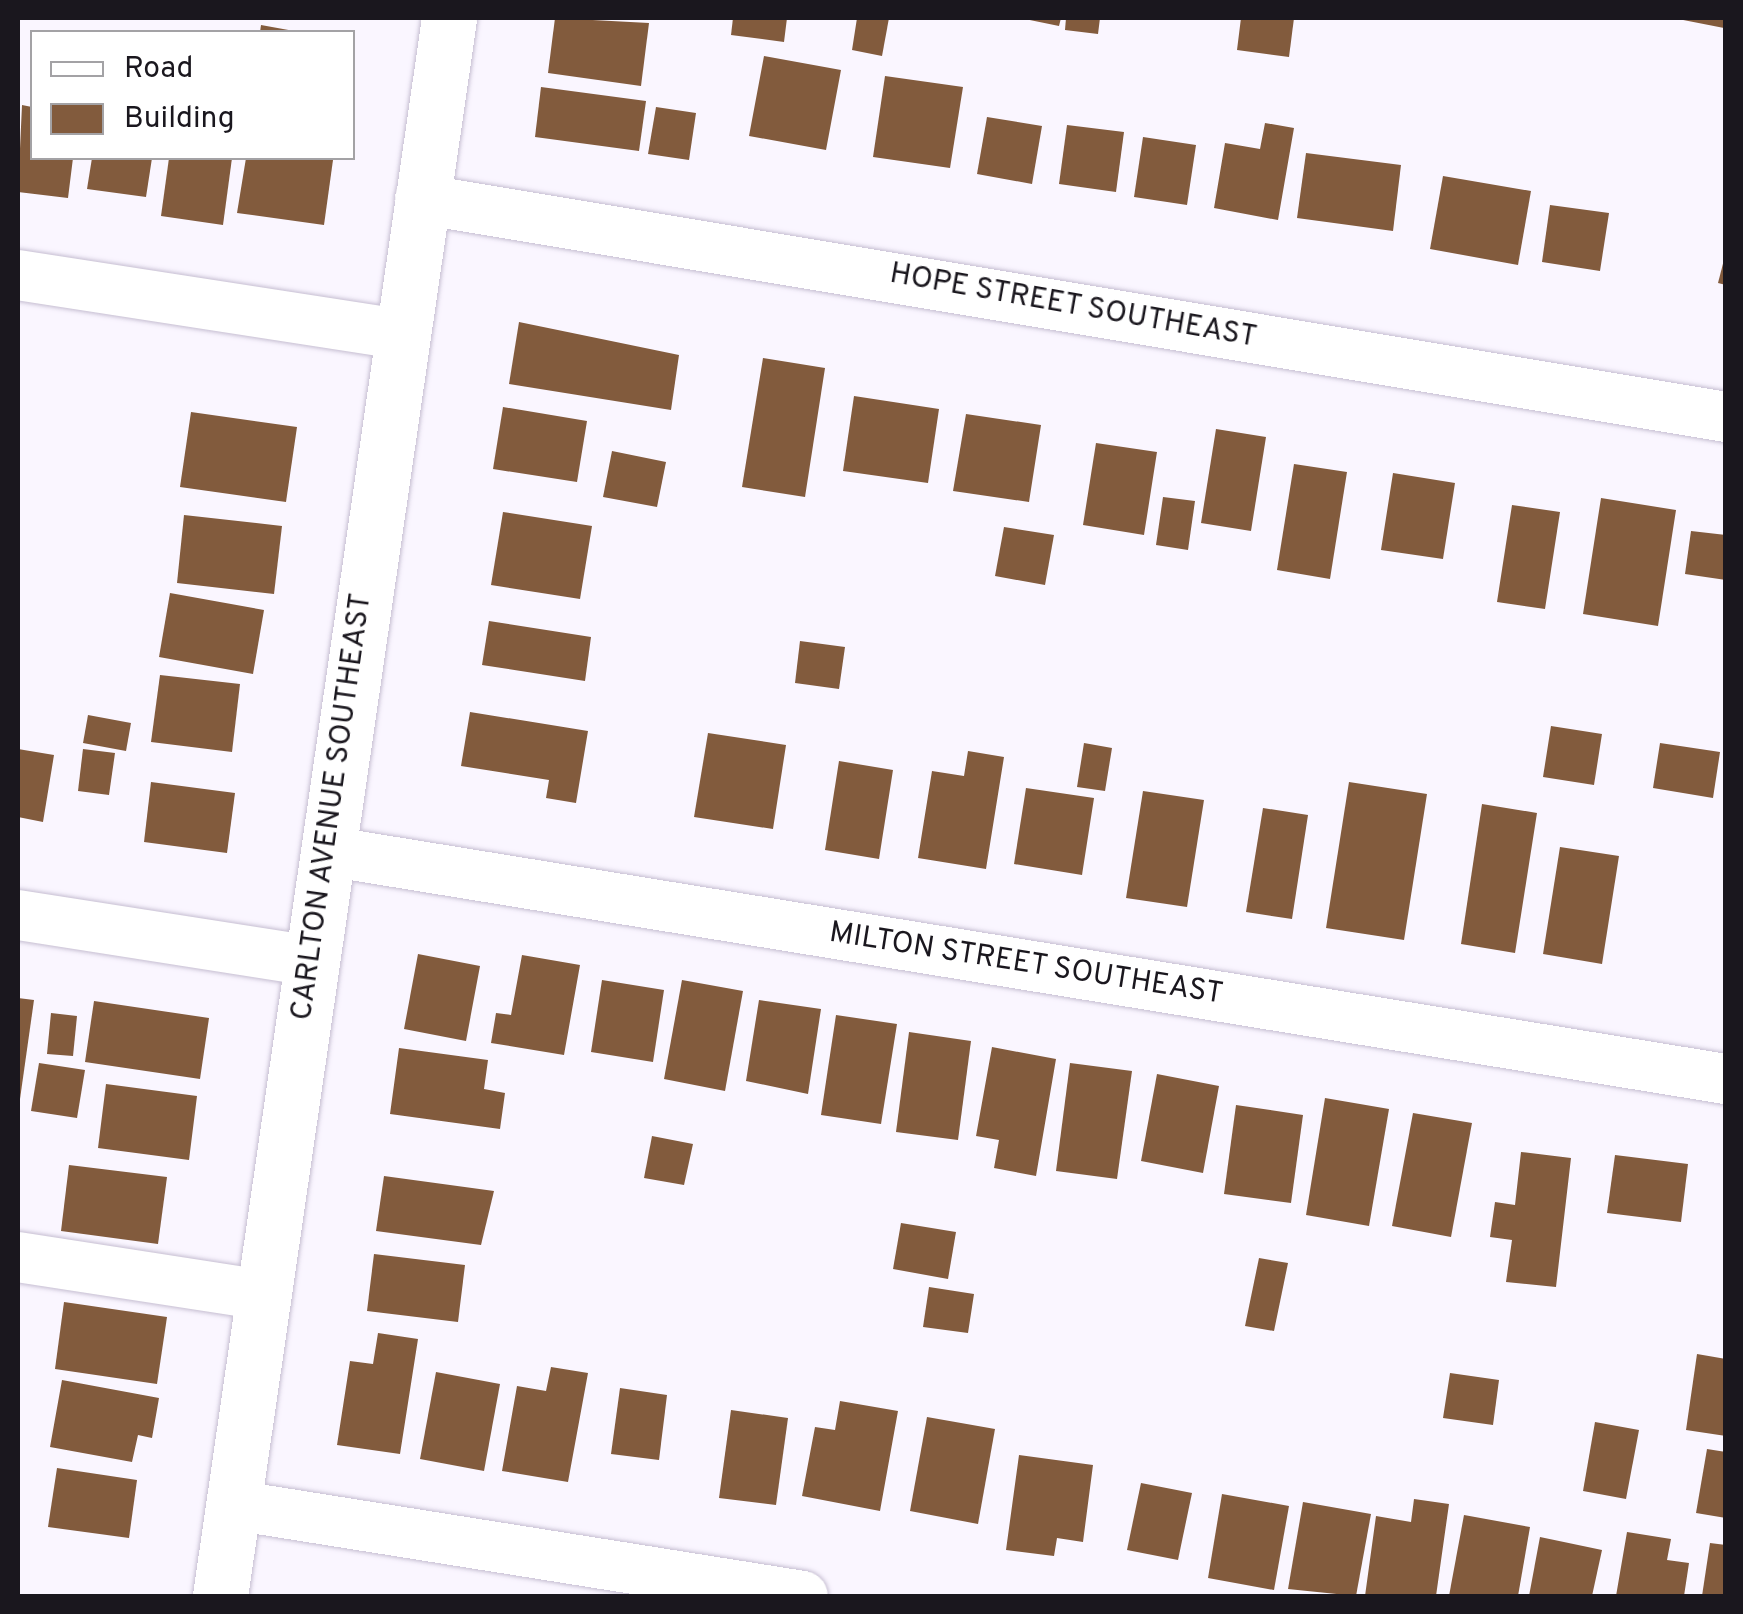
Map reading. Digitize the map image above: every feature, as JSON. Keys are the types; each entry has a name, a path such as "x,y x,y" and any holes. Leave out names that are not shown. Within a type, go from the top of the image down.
{"street":[{"name":"CARLTON AVENUE SOUTHEAST","path":"220,1596 448,18"},
{"name":"HOPE STREET SOUTHEAST","path":"420,199 1726,417"},
{"path":"18,275 400,334"},
{"name":"MILTON STREET SOUTHEAST","path":"327,851 1726,1079"},
{"path":"18,916 312,961"},
{"path":"18,1257 264,1294"},
{"path":"233,1505 803,1596"}],"building":[{"path":"555,18 649,23 641,86 548,73"},
{"path":"733,18 787,18 784,42 731,35"},
{"path":"857,18 889,18 882,56 852,50"},
{"path":"1020,18 1061,18 1059,26"},
{"path":"1066,18 1100,18 1098,34 1065,30"},
{"path":"1241,18 1294,18 1289,57 1237,50"},
{"path":"1673,18 1726,18 1726,19 1724,28"},
{"path":"261,25 288,30 260,30"},
{"path":"764,56 841,70 826,150 749,136"},
{"path":"885,76 963,87 950,168 873,157"},
{"path":"541,87 646,101 639,151 535,137"},
{"path":"22,105 30,107 30,160 73,160 68,198 18,192"},
{"path":"656,107 696,113 689,160 648,154"},
{"path":"987,117 1042,126 1032,184 977,174"},
{"path":"1265,123 1294,128 1278,220 1214,208 1225,143 1260,149"},
{"path":"1067,125 1124,132 1116,192 1059,184"},
{"path":"1143,137 1196,145 1187,205 1134,197"},
{"path":"1306,153 1401,165 1393,231 1297,218"},
{"path":"92,160 152,160 146,197 87,189"},
{"path":"169,160 232,160 223,225 161,216"},
{"path":"246,160 333,160 324,225 237,213"},
{"path":"1443,176 1531,191 1518,265 1430,249"},
{"path":"1550,205 1609,213 1600,271 1542,262"},
{"path":"1726,252 1726,285 1718,283"},
{"path":"519,322 679,355 671,410 509,384"},
{"path":"763,358 825,368 805,497 742,487"},
{"path":"854,396 939,409 928,483 843,471"},
{"path":"503,407 587,421 577,482 493,469"},
{"path":"191,412 297,427 286,502 180,487"},
{"path":"966,414 1041,425 1029,502 953,491"},
{"path":"1216,429 1266,437 1251,531 1201,523"},
{"path":"1096,443 1157,452 1144,535 1083,525"},
{"path":"612,451 666,462 657,507 603,497"},
{"path":"1294,464 1347,472 1330,579 1277,570"},
{"path":"1393,473 1455,483 1443,559 1381,550"},
{"path":"1163,497 1195,501 1188,550 1156,545"},
{"path":"1601,498 1676,510 1658,626 1583,614"},
{"path":"1512,505 1560,512 1545,609 1497,602"},
{"path":"503,512 592,526 580,599 491,585"},
{"path":"184,515 282,526 274,594 177,583"},
{"path":"1004,527 1054,535 1045,585 995,576"},
{"path":"1691,531 1726,535 1726,580 1685,574"},
{"path":"170,593 264,610 253,674 159,657"},
{"path":"489,621 591,637 585,681 482,665"},
{"path":"800,641 845,647 839,689 795,683"},
{"path":"160,675 240,684 232,752 151,742"},
{"path":"470,712 588,731 576,803 546,798 549,780 461,766"},
{"path":"88,715 131,723 126,751 83,743"},
{"path":"1551,726 1602,734 1594,785 1543,777"},
{"path":"708,733 786,745 773,829 694,817"},
{"path":"1084,743 1112,748 1105,791 1077,787"},
{"path":"1660,743 1720,752 1713,798 1653,788"},
{"path":"18,749 54,755 43,822 18,817"},
{"path":"83,749 115,753 109,795 78,791"},
{"path":"968,751 1004,757 986,869 918,858 932,771 964,776"},
{"path":"839,761 893,770 879,859 825,850"},
{"path":"151,782 235,793 227,853 144,842"},
{"path":"1349,782 1427,794 1404,940 1326,928"},
{"path":"1026,788 1094,798 1082,875 1014,864"},
{"path":"1143,791 1204,800 1187,907 1126,898"},
{"path":"1482,804 1537,813 1515,953 1461,944"},
{"path":"1263,808 1308,815 1292,919 1246,912"},
{"path":"1560,847 1619,856 1602,964 1543,954"},
{"path":"418,954 480,966 466,1041 404,1029"},
{"path":"522,955 580,965 564,1055 491,1043 496,1013 511,1015"},
{"path":"602,980 664,990 653,1062 591,1052"},
{"path":"682,980 743,991 725,1091 664,1079"},
{"path":"18,998 34,1000 20,1099 18,1099"},
{"path":"759,1000 821,1009 808,1094 746,1081"},
{"path":"94,1001 209,1018 200,1079 85,1062"},
{"path":"51,1013 77,1016 73,1056 47,1054"},
{"path":"836,1015 897,1024 881,1124 821,1115"},
{"path":"909,1032 971,1041 958,1140 896,1132"},
{"path":"992,1047 1056,1059 1036,1176 994,1168 999,1140 976,1136"},
{"path":"399,1048 488,1060 484,1089 505,1093 500,1129 390,1114"},
{"path":"39,1063 85,1070 77,1118 31,1111"},
{"path":"1070,1063 1132,1071 1117,1179 1056,1171"},
{"path":"1157,1074 1219,1086 1203,1173 1141,1161"},
{"path":"106,1084 197,1096 189,1160 98,1148"},
{"path":"1325,1098 1389,1109 1369,1226 1306,1215"},
{"path":"1236,1105 1303,1115 1291,1203 1224,1194"},
{"path":"1413,1113 1472,1123 1451,1237 1392,1226"},
{"path":"652,1136 693,1144 684,1185 644,1178"},
{"path":"1521,1152 1571,1158 1556,1287 1506,1282 1512,1240 1490,1237 1495,1202 1515,1205"},
{"path":"1615,1155 1688,1164 1681,1222 1607,1213"},
{"path":"69,1165 167,1177 158,1244 61,1231"},
{"path":"384,1176 494,1191 481,1245 376,1231"},
{"path":"901,1223 956,1232 948,1279 893,1269"},
{"path":"374,1254 465,1265 458,1322 367,1311"},
{"path":"1259,1258 1288,1263 1274,1331 1245,1326"},
{"path":"929,1287 974,1294 968,1333 923,1327"},
{"path":"64,1302 167,1317 157,1384 55,1369"},
{"path":"378,1333 418,1339 400,1454 337,1445 350,1361 373,1364"},
{"path":"1697,1354 1726,1359 1726,1436 1686,1430"},
{"path":"551,1367 588,1373 568,1482 502,1471 517,1386 546,1391"},
{"path":"436,1372 500,1384 484,1471 420,1459"},
{"path":"1450,1373 1499,1380 1493,1425 1443,1418"},
{"path":"62,1380 159,1398 152,1438 138,1435 132,1462 50,1447"},
{"path":"620,1388 667,1395 659,1460 611,1454"},
{"path":"840,1401 898,1411 880,1511 802,1496 815,1427 835,1430"},
{"path":"731,1410 788,1418 776,1505 719,1498"},
{"path":"927,1417 995,1429 978,1524 910,1511"},
{"path":"1595,1422 1639,1430 1626,1499 1583,1491"},
{"path":"1707,1449 1726,1452 1726,1518 1696,1513"},
{"path":"1019,1455 1093,1465 1083,1542 1057,1538 1054,1556 1006,1550"},
{"path":"57,1468 137,1480 129,1538 48,1527"},
{"path":"1141,1483 1192,1493 1178,1560 1127,1550"},
{"path":"1222,1494 1289,1506 1274,1590 1208,1578"},
{"path":"1414,1499 1449,1504 1436,1596 1365,1596 1376,1516 1411,1522"},
{"path":"1303,1502 1371,1514 1356,1596 1288,1589"},
{"path":"1464,1515 1530,1527 1518,1596 1449,1596"},
{"path":"1627,1532 1671,1539 1667,1560 1689,1563 1684,1596 1616,1596"},
{"path":"1540,1537 1602,1550 1592,1596 1529,1596"},
{"path":"1710,1543 1726,1545 1726,1596 1702,1596"}]}
